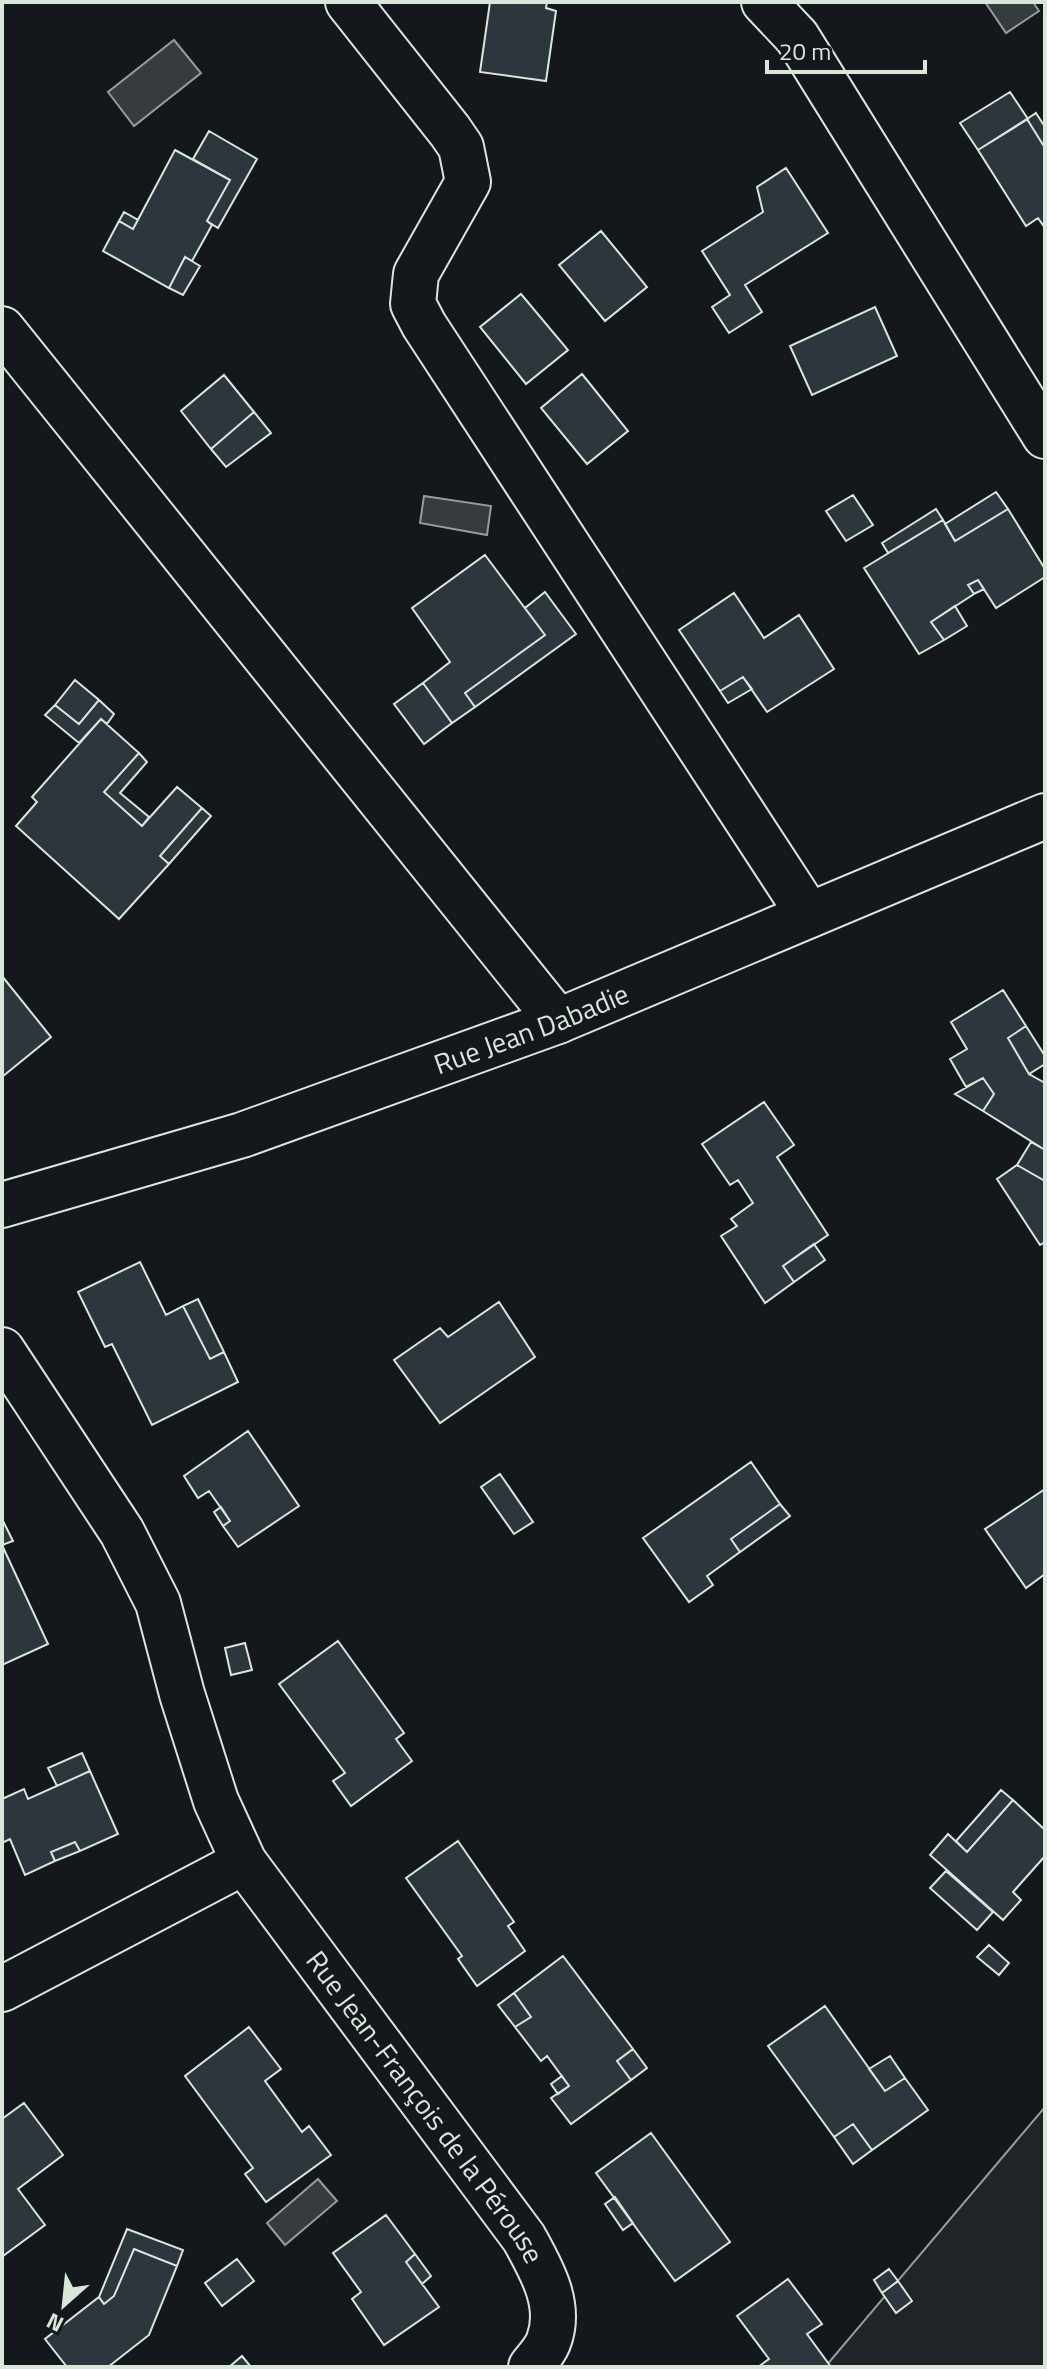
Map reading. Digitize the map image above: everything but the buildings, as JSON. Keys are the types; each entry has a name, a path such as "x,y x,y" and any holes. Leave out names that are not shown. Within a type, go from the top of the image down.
{"street":[{"path":"348,2 461,147 468,182 416,274 413,304 809,915"},
{"path":"764,2 797,37 1045,436"},
{"path":"2,329 558,1021"},
{"name":"Rue Jean Dabadie","path":"2,1205 242,1135 558,1021 1045,816"},
{"name":"Rue Jean-François de la Pérouse","path":"2,1350 122,1532 158,1603 182,1694 216,1801 244,1862 524,2238 545,2276 555,2318 548,2343 531,2367"},
{"path":"2,1989 244,1862"}],"shaded area":[{"path":"985,2 1033,2 1039,11 1006,33"},
{"path":"174,40 201,73 134,126 108,92"},
{"path":"424,496 491,506 487,535 420,523"},
{"path":"1045,2107 1045,2367 825,2367"},
{"path":"318,2179 337,2201 285,2245 267,2223"}]}
